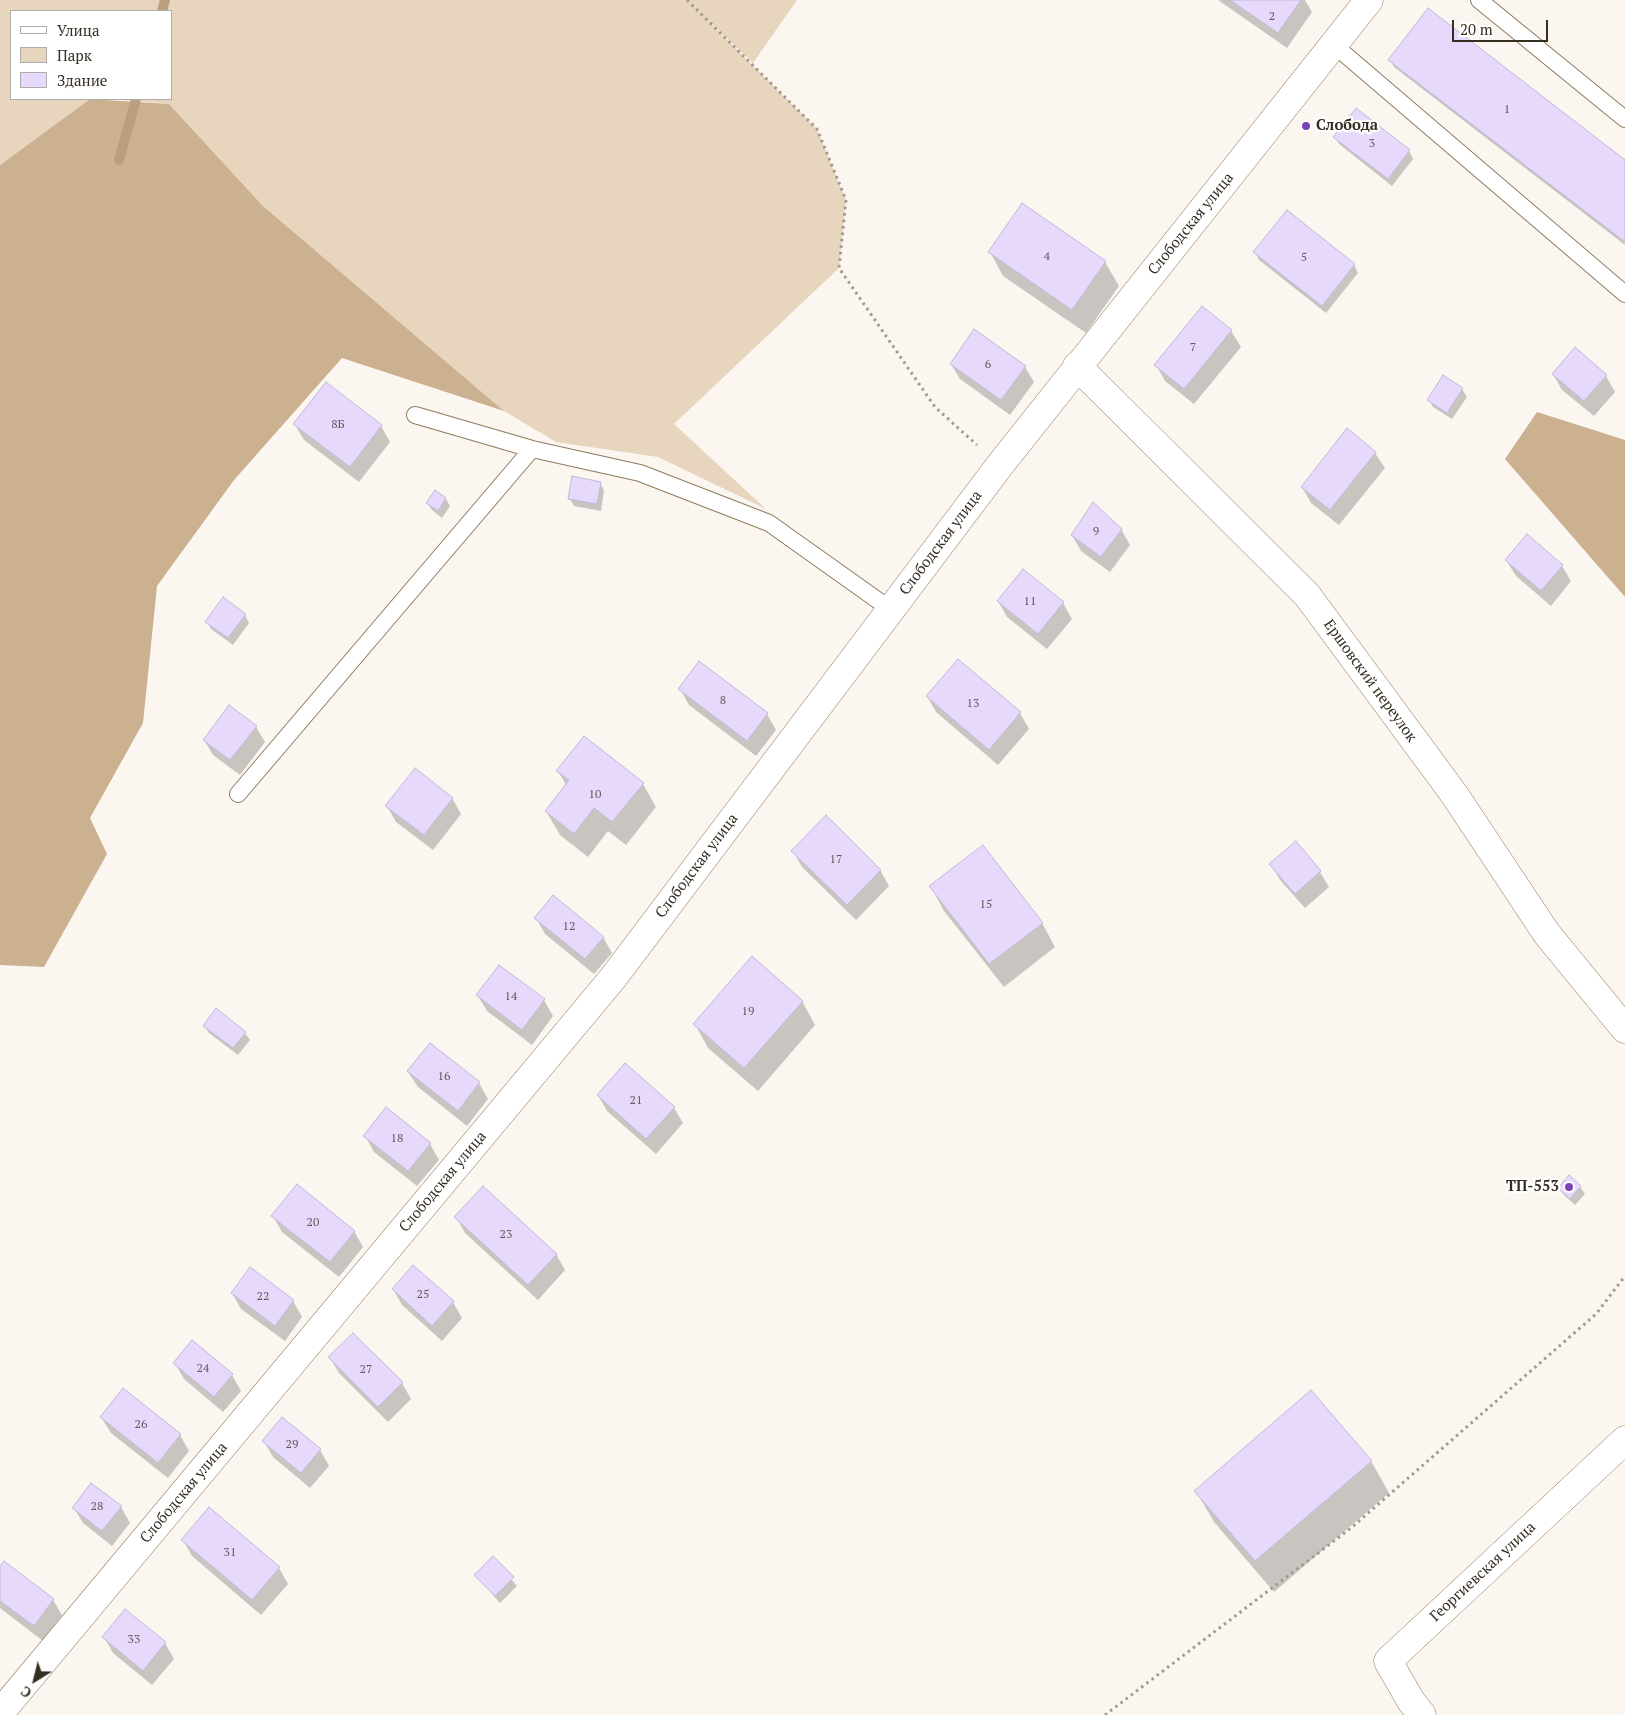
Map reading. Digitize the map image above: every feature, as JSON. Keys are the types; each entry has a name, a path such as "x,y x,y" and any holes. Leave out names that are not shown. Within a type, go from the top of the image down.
{"street":[{"name":"Слободская улица","path":"0,1713 613,978 1000,465 1369,0"},
{"name":"Ершовский переулок","path":"1078,366 1307,595 1454,794 1547,934 1625,1029"},
{"name":"Георгиевская улица","path":"1422,1715 1411,1701 1388,1661 1625,1440"}],"lane":[{"path":"1479,0 1625,119"},
{"path":"1334,44 1625,294"},
{"path":"415,415 532,449 640,472 769,522 890,609"},
{"path":"238,794 532,449"}],"path":[{"path":"687,0 817,129 846,200 839,268 935,407 1000,465"},
{"path":"1106,1715 1351,1528 1596,1314 1625,1276"}],"green space":[{"path":"0,0 797,0 753,63 700,13 817,129 846,200 839,268 674,424 766,509 658,457 556,442 504,411 263,206 169,104 123,100 172,100 172,10 10,10 10,100 89,100 0,165"}],"shaded area":[{"path":"89,100 169,104 263,206 504,411 342,358 234,480 157,586 143,723 90,818 107,854 44,967 0,965 0,165"},
{"path":"1537,412 1625,440 1625,597 1505,459"}],"building":[{"path":"1230,0 1301,0 1278,33"},
{"path":"1428,8 1625,160 1625,242 1388,60"},
{"path":"1356,108 1410,150 1388,179 1333,137"},
{"path":"1022,203 1106,261 1072,310 988,252"},
{"path":"1287,210 1355,264 1322,306 1253,252"},
{"path":"1202,306 1232,330 1184,389 1154,365"},
{"path":"974,329 1026,366 1001,400 950,364"},
{"path":"1575,347 1607,375 1584,401 1552,374"},
{"path":"1443,375 1463,388 1447,413 1427,400"},
{"path":"326,382 382,425 350,467 293,424"},
{"path":"1347,428 1376,452 1330,510 1301,487"},
{"path":"572,476 601,482 597,504 568,499"},
{"path":"435,490 446,498 438,511 426,503"},
{"path":"1093,502 1122,529 1101,557 1071,535"},
{"path":"1527,534 1563,565 1541,591 1505,560"},
{"path":"1023,569 1064,602 1038,634 997,601"},
{"path":"223,597 246,614 228,638 205,622"},
{"path":"958,659 1021,712 989,750 926,696"},
{"path":"699,661 768,713 747,741 678,689"},
{"path":"229,705 257,726 230,760 203,740"},
{"path":"584,736 644,783 612,822 594,808 574,834 545,811 569,780 556,771"},
{"path":"415,768 453,798 424,835 385,806"},
{"path":"826,815 881,870 847,905 791,851"},
{"path":"1296,841 1321,871 1295,894 1269,864"},
{"path":"983,845 1043,923 989,964 929,886"},
{"path":"553,895 604,937 585,959 534,918"},
{"path":"752,956 803,1001 744,1068 693,1024"},
{"path":"499,965 545,999 522,1030 476,995"},
{"path":"216,1008 246,1032 233,1048 203,1026"},
{"path":"430,1043 480,1082 458,1111 407,1071"},
{"path":"625,1063 675,1107 646,1139 597,1095"},
{"path":"386,1107 431,1143 408,1171 363,1136"},
{"name":"ТП-553","path":"1569,1175 1581,1186 1570,1199 1558,1188"},
{"path":"297,1184 355,1231 330,1262 271,1216"},
{"path":"483,1186 557,1254 528,1285 454,1217"},
{"path":"413,1265 454,1301 432,1326 392,1289"},
{"path":"250,1267 294,1300 275,1326 231,1293"},
{"path":"353,1333 403,1382 378,1407 328,1357"},
{"path":"192,1340 233,1374 214,1397 173,1363"},
{"path":"123,1388 181,1434 158,1463 100,1417"},
{"path":"1311,1390 1372,1461 1255,1561 1194,1491"},
{"path":"282,1417 321,1449 301,1473 262,1441"},
{"path":"91,1483 122,1506 102,1531 72,1508"},
{"path":"209,1507 280,1567 252,1600 181,1540"},
{"path":"493,1556 514,1577 495,1596 474,1575"},
{"path":"4,1561 54,1599 34,1626 0,1601 0,1566"},
{"path":"125,1609 166,1642 143,1671 102,1637"}],"waterway":[{"path":"162,10 165,0"},
{"path":"119,160 136,100"}],"place":[{"name":"Слобода","path":"1306,126"},
{"name":"ТП-553","path":"1569,1187"}]}
